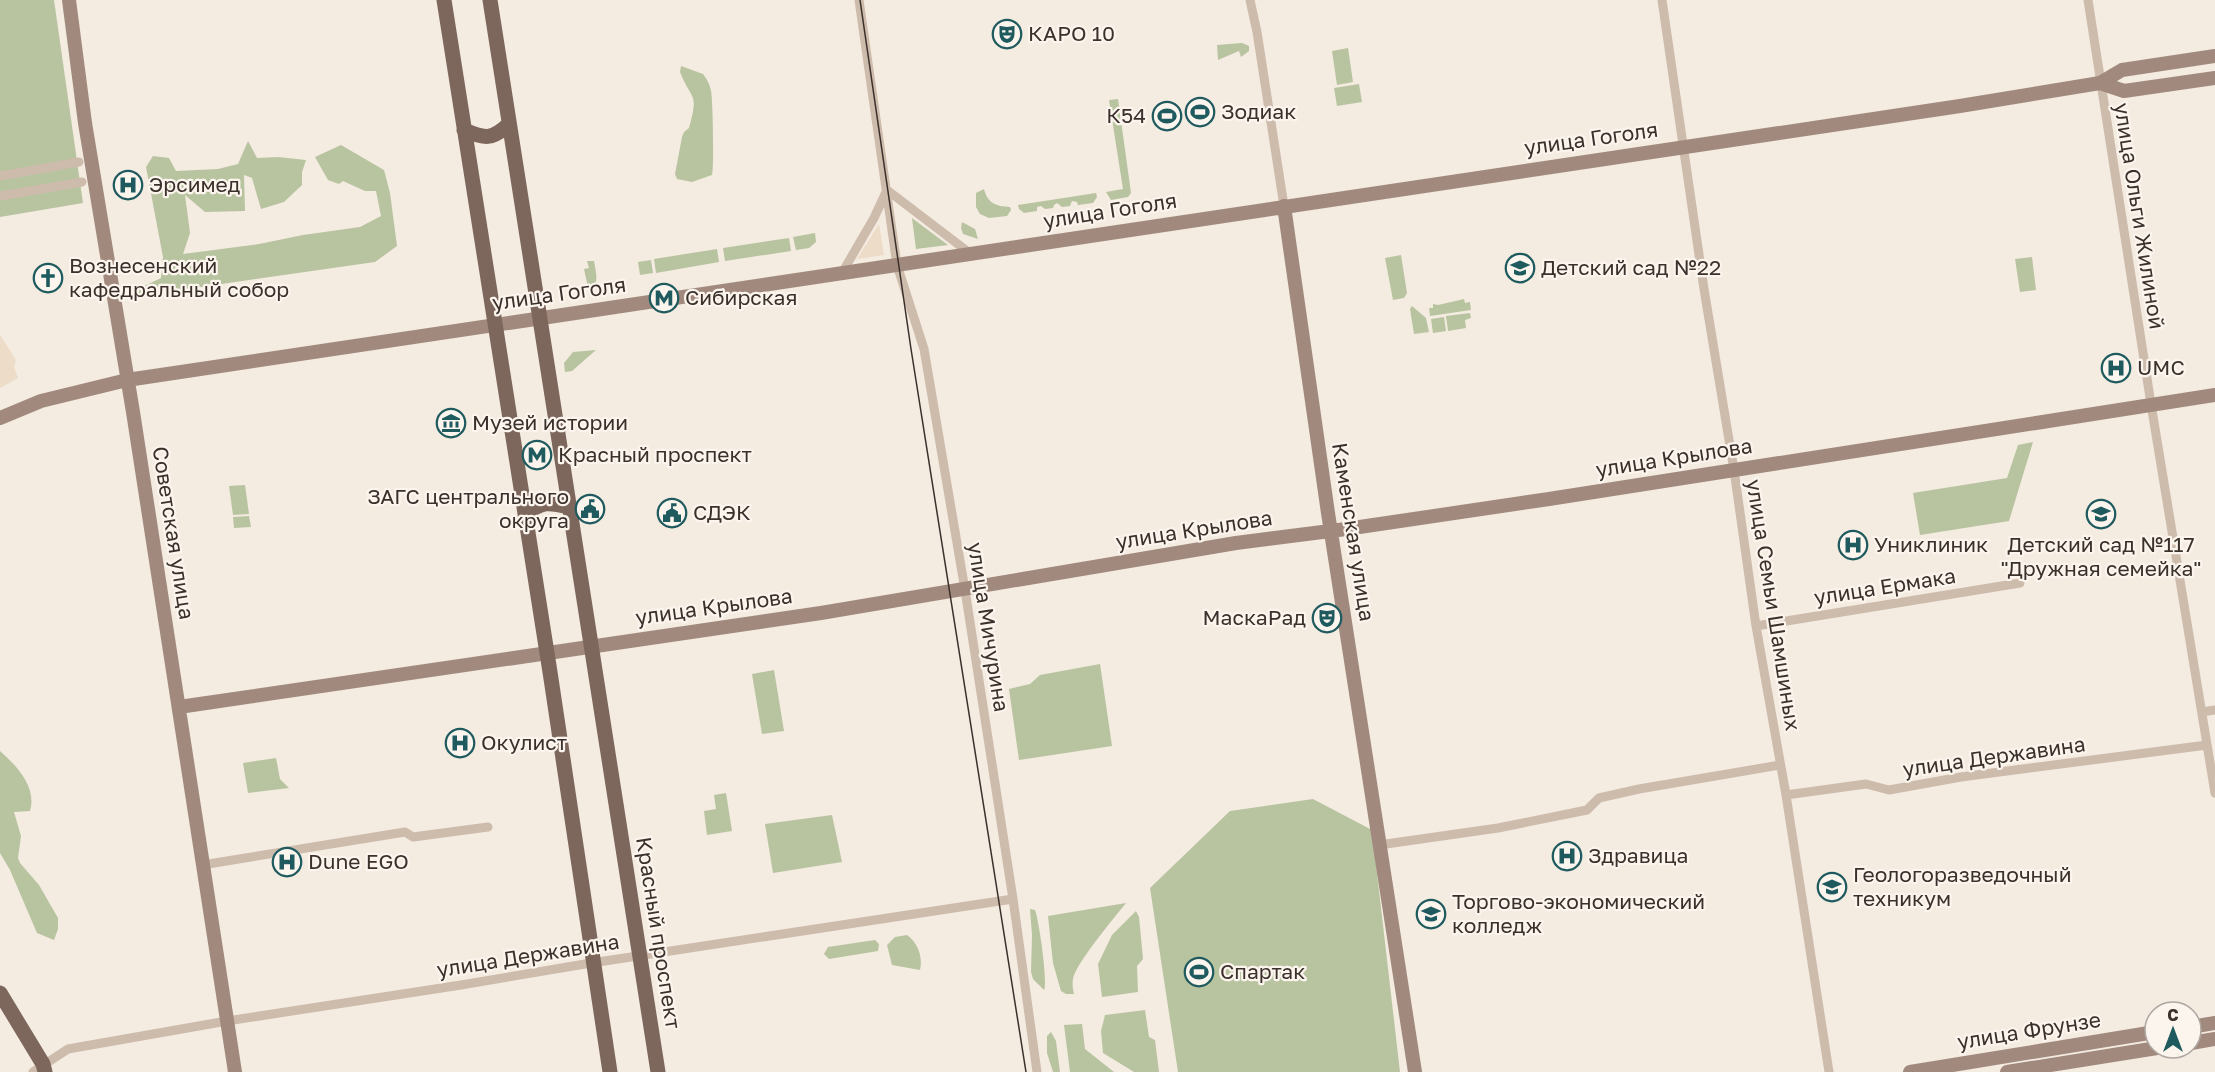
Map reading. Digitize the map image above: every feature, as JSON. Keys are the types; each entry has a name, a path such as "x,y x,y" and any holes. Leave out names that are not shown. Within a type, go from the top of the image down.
{"main road":[{"path":"444,0 548,654 610,1072"},
{"name":"Красный проспект","path":"490,0 658,1072"},
{"path":"464,130 481,137 497,135 509,124"},
{"path":"525,515 537,505 552,503 569,507"},
{"path":"0,993 40,1069 57,1072"}],"street":[{"name":"Советская улица","path":"69,0 87,135 235,1072"},
{"name":"улица Мичурина","path":"859,0 897,265 924,349 965,590 1013,899 1036,1072"},
{"name":"Каменская улица","path":"1250,0 1284,206 1331,531 1415,1072"},
{"name":"улица Семьи Шамшиных","path":"1662,0 1756,626 1786,795 1829,1072"},
{"name":"улица Ольги Жилиной","path":"2088,0 2215,793"},
{"name":"улица Гоголя","path":"0,418 41,401 127,380 2100,83 2121,70 2215,56"},
{"name":"улица Гоголя","path":"2100,83 2124,91 2215,78"},
{"path":"79,162 1,176 5,195 82,182"},
{"path":"45,168 49,187"},
{"path":"842,273 874,218 887,190 971,254"},
{"name":"улица Крылова","path":"179,707 548,654 965,590 1236,543 1331,531 2215,395"},
{"name":"улица Ермака","path":"1756,626 2020,583"},
{"path":"2202,712 2215,710"},
{"name":"улица Державина","path":"1786,795 1866,784 1889,790 1961,777 2207,745"},
{"path":"1379,844 1498,828 1587,810 1599,798 1639,789 1780,765"},
{"path":"202,865 405,832 413,837 488,827"},
{"name":"улица Державина","path":"40,1069 68,1049 227,1021 1013,899"},
{"name":"улица Фрунзе","path":"1910,1072 2143,1034"},
{"name":"улица Фрунзе","path":"2007,1072 2143,1050"}],"green space":[{"path":"0,0 54,0 83,203 0,217"},
{"path":"1242,43 1249,46 1249,51 1241,57 1239,51 1218,60 1217,45"},
{"path":"1348,48 1353,82 1337,85 1332,51"},
{"path":"681,66 703,74 712,96 712,175 692,182 677,179 675,174 682,137 689,128 694,108 693,97 680,72"},
{"path":"1359,84 1362,102 1337,106 1334,88"},
{"path":"1118,99 1131,193 1128,197 1111,200 1106,192 1123,189 1109,100"},
{"path":"248,141 257,158 278,157 306,160 302,172 302,185 284,202 261,209 252,178 244,175 245,211 205,212 185,195 190,233 183,254 360,227 381,216 376,191 365,191 343,181 339,184 328,180 315,157 341,145 384,170 390,193 397,246 375,262 138,296 140,288 161,278 163,257 146,167 153,156 169,158 176,171 218,169 238,164"},
{"path":"984,189 993,203 1010,207 1011,210 1007,216 989,218 980,214 976,207 976,193"},
{"path":"1096,193 1097,197 1093,203 1078,205 1077,202 1072,201 1070,206 1062,207 1057,203 1053,208 1045,209 1041,206 1037,207 1037,211 1024,213 1018,205"},
{"path":"912,218 948,245 916,249"},
{"path":"962,222 975,229 978,239 963,234"},
{"path":"815,233 816,242 809,248 796,250 793,237"},
{"path":"789,238 791,251 725,261 723,248"},
{"path":"717,249 719,262 656,273 654,259"},
{"path":"1401,255 1407,293 1404,298 1393,300 1385,258"},
{"path":"2032,257 2036,290 2020,292 2015,259"},
{"path":"651,260 653,273 640,275 638,262"},
{"path":"587,261 594,261 596,274 595,285 589,292 584,269 589,268"},
{"path":"1464,299 1465,303 1470,302 1471,310 1430,316 1429,308 1433,308 1433,304"},
{"path":"1412,306 1426,318 1429,332 1414,334 1410,309"},
{"path":"1470,313 1471,318 1465,320 1466,328 1448,331 1446,316"},
{"path":"1444,317 1446,331 1433,333 1431,319"},
{"path":"596,350 572,371 565,372 564,363 573,352"},
{"path":"2033,442 2009,521 1920,535 1913,493 2007,478 2018,445"},
{"path":"245,485 249,514 233,515 229,486"},
{"path":"249,516 251,527 234,528 233,517"},
{"path":"1100,664 1112,746 1019,760 1009,689 1030,684 1040,675"},
{"path":"774,670 784,731 762,734 752,674"},
{"path":"0,751 19,770 31,794 30,811 14,812 21,836 18,858 39,885 58,918 58,929 54,940 37,933 10,870 0,853"},
{"path":"276,758 280,779 289,788 248,793 243,763"},
{"path":"726,793 732,831 707,835 704,811 716,809 714,795"},
{"name":"Спартак","path":"1313,799 1372,830 1400,1072 1178,1072 1150,888 1230,811"},
{"path":"832,815 842,862 773,873 765,824"},
{"path":"1126,903 1081,962 1073,979 1074,994 1061,991 1053,963 1048,916"},
{"path":"1030,909 1035,910 1039,926 1044,964 1044,990 1033,979 1031,972"},
{"path":"1136,911 1139,917 1143,959 1137,966 1138,992 1102,997 1098,964 1112,935"},
{"path":"907,935 919,951 920,970 892,965 887,945 895,937"},
{"path":"875,940 879,944 878,951 829,959 824,954 828,947"},
{"path":"1145,1010 1149,1037 1155,1040 1159,1072 1134,1072 1103,1053 1101,1031 1105,1015"},
{"path":"1082,1024 1085,1049 1114,1072 1070,1072 1064,1025"},
{"path":"1051,1032 1056,1041 1060,1072 1053,1072 1047,1053 1047,1036"}],"shaded area":[{"path":"879,224 884,255 857,259"},
{"path":"0,335 16,360 14,367 18,378 0,388"}],"tram line":[{"path":"860,0 911,349 1026,1072"}],"place":[{"name":"КАРО 10","path":"1007,34"},
{"name":"Зодиак","path":"1200,112"},
{"name":"К54","path":"1167,116"},
{"name":"Эрсимед","path":"128,185"},
{"name":"Детский сад №22","path":"1520,268"},
{"name":"Вознесенский кафедральный собор","path":"48,278"},
{"name":"Сибирская","path":"664,298"},
{"name":"UMC","path":"2116,368"},
{"name":"Музей истории","path":"451,423"},
{"name":"Красный проспект","path":"537,455"},
{"name":"ЗАГС центрального округа","path":"590,509"},
{"name":"СДЭК","path":"672,513"},
{"name":"Детский сад №117 \"Дружная семейка\"","path":"2101,514"},
{"name":"Униклиник","path":"1853,545"},
{"name":"МаскаРад","path":"1327,618"},
{"name":"Окулист","path":"460,743"},
{"name":"Здравица","path":"1567,856"},
{"name":"Dune EGO","path":"287,862"},
{"name":"Геологоразведочный техникум","path":"1832,887"},
{"name":"Торгово-экономический колледж","path":"1431,914"},
{"name":"Спартак","path":"1199,972"}]}
